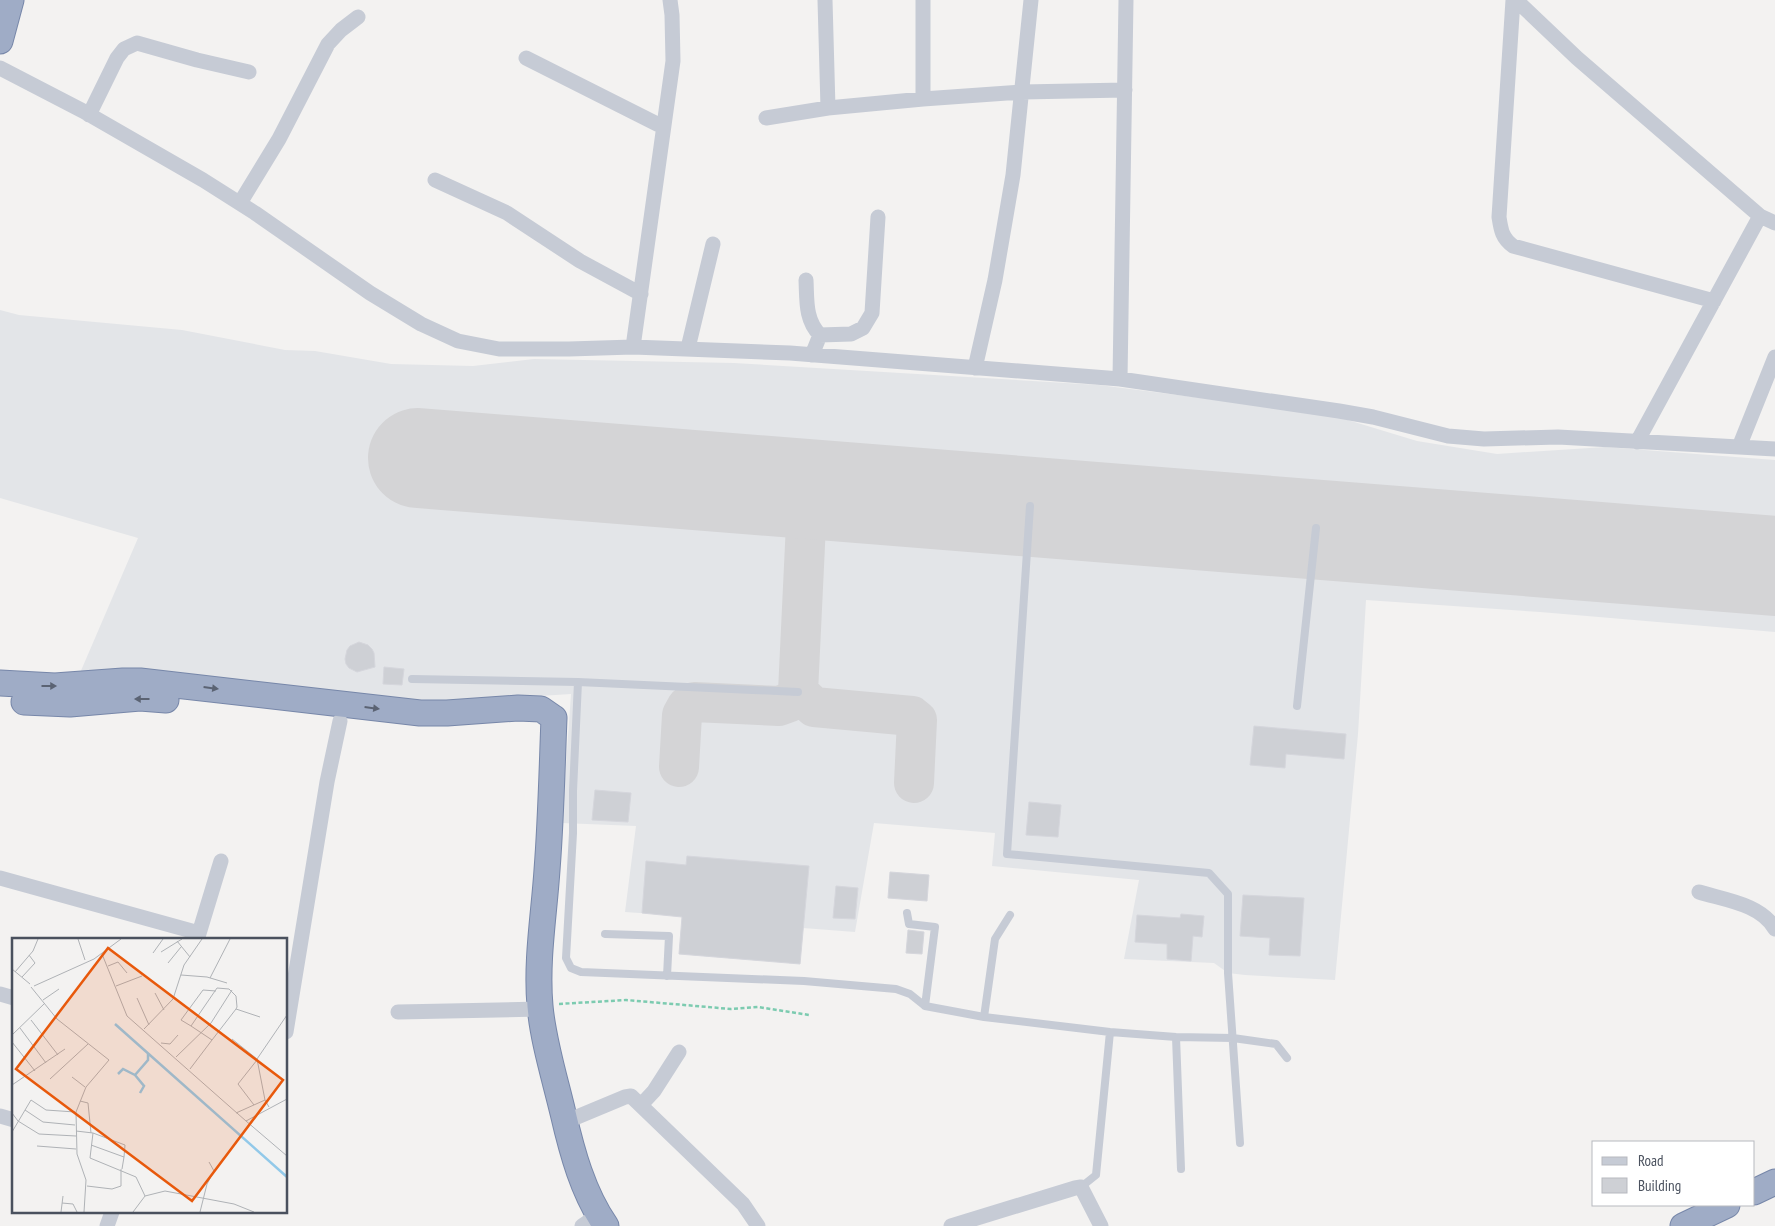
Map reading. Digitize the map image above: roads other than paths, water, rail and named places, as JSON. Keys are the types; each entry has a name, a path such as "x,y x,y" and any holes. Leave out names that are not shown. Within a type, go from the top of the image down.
{"highway":[{"path":"0,41 11,0"},
{"path":"0,684 55,686 140,681 420,713 518,708 542,709 554,718 562,832 539,970 540,1007 565,1122 595,1222"},
{"path":"0,699 70,704 127,699 156,699 420,729 504,726 554,718"},
{"path":"1755,1192 1775,1182"},
{"path":"1683,1226 1726,1206"}],"street":[{"path":"633,347 673,61 670,0"},
{"path":"825,0 828,108"},
{"path":"923,0 923,99"},
{"path":"975,368 995,280 1013,176 1031,0"},
{"path":"1120,379 1126,0"},
{"path":"1515,0 1577,58 1760,216 1775,223"},
{"path":"1515,0 1499,217 1501,232 1506,241 1513,246 1714,301"},
{"path":"240,203 279,139 328,44 341,30 358,17"},
{"path":"89,115 117,58 124,49 137,42 197,60 249,72"},
{"path":"526,58 663,127"},
{"path":"0,68 89,115 202,180 240,203 370,293 421,324 458,341 499,348 688,348 812,355 1120,379 1339,411 1373,417 1448,436 1484,439 1558,437 1775,450"},
{"path":"766,118 828,108 923,99 1022,92 1126,90"},
{"path":"435,180 507,213 580,262 641,294"},
{"path":"1637,442 1760,216"},
{"path":"820,335 851,334 863,328 872,313 878,217"},
{"path":"688,348 713,244"},
{"path":"806,280 808,314 820,335"},
{"path":"812,355 820,335"},
{"path":"1739,447 1775,356"},
{"path":"288,1020 327,782 340,721"},
{"path":"0,878 198,936 221,861"},
{"path":"1699,892 1761,913 1768,918 1775,929"},
{"path":"398,1012 540,1007"},
{"path":"641,1105 654,1091 679,1052"},
{"path":"565,1122 631,1096 743,1204 758,1226"},
{"path":"950,1226 1075,1188 1081,1188 1101,1226"}],"lane":[{"path":"1030,506 1007,854 1209,873 1228,894 1228,973 1240,1143"},
{"path":"1297,706 1316,528"},
{"path":"412,679 578,682 798,692"},
{"path":"578,682 573,791 562,832 566,958 571,968 581,972 804,981 896,989 910,994 925,1006 984,1017 1110,1032 1176,1037 1233,1038 1276,1044 1287,1058"},
{"path":"907,913 908,924 935,927 925,1006"},
{"path":"984,1017 995,939 1010,915"},
{"path":"605,934 669,936 667,976"},
{"path":"1081,1188 1096,1175 1110,1032"},
{"path":"1176,1037 1181,1169"}]}
